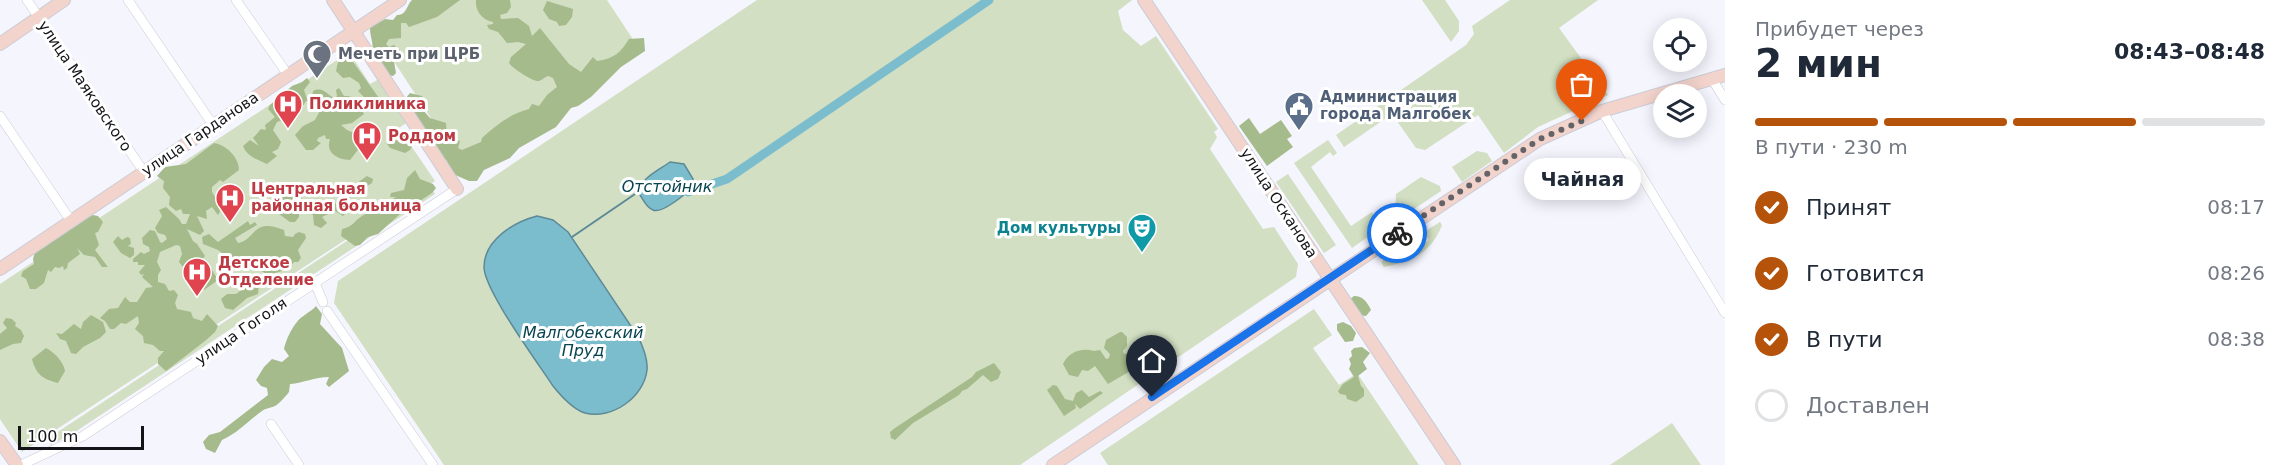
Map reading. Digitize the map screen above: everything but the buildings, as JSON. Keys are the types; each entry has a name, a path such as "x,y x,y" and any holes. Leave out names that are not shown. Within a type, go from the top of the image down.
{"street":[{"name":"улица Маяковского","path":"27,0 144,172"},
{"path":"0,44 64,0"},
{"path":"128,0 213,125"},
{"path":"236,0 288,75"},
{"path":"333,0 457,189"},
{"name":"улица Гарданова","path":"0,269 400,0"},
{"name":"улица Осканова","path":"1144,0 1454,465"},
{"path":"1053,465 1540,139 1602,111 1725,75"},
{"path":"1712,79 1725,100"},
{"path":"1602,111 1725,313"},
{"path":"0,116 71,221"},
{"name":"улица Гоголя","path":"19,465 83,436 457,189"},
{"path":"315,283 325,307 433,465"},
{"path":"271,424 299,465"},
{"path":"0,441 19,465"}],"green space":[{"path":"412,0 460,0 437,17 409,27 406,23 401,23 401,38 389,39 386,44 389,47 394,45 400,50 393,56 396,73 393,76 388,75 372,52 370,28 385,19 393,20 397,15 405,12"},
{"path":"426,0 607,0 638,47 461,164 376,34"},
{"path":"476,0 510,0 511,7 507,13 500,15 501,19 518,18 529,26 532,36 540,28 569,64 581,72 593,57 597,61 612,57 629,39 644,38 645,51 621,67 591,97 571,108 556,127 519,148 510,158 484,170 477,181 469,181 453,174 447,161 404,100 410,93 422,96 425,100 424,111 430,118 446,123 447,138 460,141 458,148 462,150 481,142 482,138 509,117 529,109 532,104 539,106 557,87 553,78 548,76 536,81 509,63 511,57 526,44 507,43 498,32 489,29 487,25 493,22 480,14"},
{"path":"757,0 1132,0 1118,11 1123,30 1141,46 1156,36 1218,129 1214,132 1217,137 1210,149 1263,229 1274,227 1298,264 1296,277 1020,465 444,465 334,303 338,281"},
{"path":"1422,0 1445,0 1459,21 1459,31 1451,42"},
{"path":"1510,0 1598,0 1559,28 1608,95 1538,127 1504,153 1478,115 1425,150 1416,148 1392,114 1344,147 1336,135 1466,45 1474,34 1472,26"},
{"path":"547,1 573,9 572,17 566,25 559,26 557,22 549,19 543,10"},
{"path":"350,48 355,48 351,59 384,105 383,107 373,106 358,91 361,88 359,83 350,77 343,78 336,71 337,58 347,53"},
{"name":"Центральная районная больница","path":"349,52 370,84 381,78 409,121 399,128 435,181 22,452 0,419 0,284"},
{"path":"307,78 310,82 304,90 307,99 312,97 313,91 317,90 325,91 335,98 336,90 339,88 344,96 352,97 357,101 364,114 352,123 341,125 359,135 361,146 350,160 341,159 331,152 330,139 326,139 325,135 318,138 317,141 321,143 313,150 306,150 295,135 303,126 315,120 322,107 316,107 306,101 294,114 277,122 273,130 281,142 278,149 272,152 277,156 267,164 250,156 243,146 250,140 259,146 253,138 261,129 266,130 265,125 275,117 268,109 270,105 292,86"},
{"path":"1249,118 1260,134 1281,120 1292,136 1287,139 1293,147 1267,166 1239,126"},
{"path":"401,133 412,138 414,142 410,150 405,153 390,148 387,144"},
{"path":"1328,140 1337,153 1333,156 1330,152 1311,167 1351,226 1372,212 1382,227 1352,248 1294,163"},
{"path":"214,143 231,152 237,161 239,170 212,187 212,192 222,208 218,215 212,207 206,211 207,219 197,216 204,231 200,235 187,229 205,256 187,272 179,262 182,254 180,246 176,245 160,252 157,262 161,270 158,282 165,284 169,291 174,290 178,295 175,303 177,309 191,312 193,318 202,321 207,314 218,326 205,341 166,371 158,364 158,358 164,351 144,343 143,336 135,329 139,323 138,316 126,324 121,323 114,329 110,329 100,318 109,309 118,308 125,297 130,302 137,302 146,288 153,287 142,277 144,274 141,275 139,272 145,265 138,265 138,262 133,262 133,259 141,252 144,254 150,251 149,247 143,244 142,238 150,230 155,231 160,242 167,239 155,228 162,216 159,210 166,207 182,224 186,224 190,214 183,214 181,209 176,211 169,205 170,197 163,188 164,181 157,176 165,167 186,164"},
{"path":"1477,151 1487,153 1492,161 1462,182 1452,167"},
{"path":"415,170 420,179 433,184 436,188 432,193 400,214 378,234 368,237 360,245 355,246 341,236 342,229 349,227 362,216 396,197 390,197 391,193 404,190 407,178"},
{"path":"1288,174 1336,245 1324,253 1276,182"},
{"path":"367,176 373,179 372,183 365,187 366,191 348,200 354,206 343,216 335,211 322,217 327,223 321,228 314,225 313,215 306,212 304,206 312,201 315,204 317,198 324,205 330,202 335,204 337,200 344,198 340,195"},
{"path":"1421,177 1440,186 1441,191 1399,219 1395,216 1396,194"},
{"path":"228,184 234,187 237,193 234,199 228,202 222,199 219,193 222,187"},
{"path":"430,186 435,194 78,430 51,445 47,439"},
{"path":"296,188 300,189 300,196 304,202 296,208 299,217 295,222 290,222 279,214 282,209 279,199"},
{"path":"93,215 98,216 103,222 98,232 95,233 99,245 95,250 108,267 102,267 95,257 84,255 77,248 80,254 68,263 67,268 64,270 63,266 55,267 51,272 48,270 44,283 36,289 30,289 26,279 21,276 23,271 34,264 35,252 76,223"},
{"path":"248,221 250,225 255,222 257,225 235,238 238,243 266,226 284,230 285,236 293,237 299,232 305,234 306,238 298,250 301,258 298,262 294,262 289,269 268,275 253,266 241,265 227,276 219,273 218,265 226,256 203,244 202,237 209,234 218,242"},
{"path":"1440,222 1442,225 1438,235 1420,254 1404,262 1384,267 1382,261 1407,244 1413,251 1429,240 1424,232"},
{"path":"118,236 122,240 130,238 131,244 128,246 134,248 134,255 130,258 121,253 113,242"},
{"path":"209,265 218,280 204,290 202,287 206,280 201,271 204,266"},
{"path":"248,274 259,284 258,294 247,298 233,310 225,308 221,299 227,294 236,294 248,285 246,279"},
{"path":"1354,296 1362,298 1368,304 1371,310 1366,316 1358,315 1350,299"},
{"path":"316,306 322,314 320,324 342,348 349,371 329,387 326,384 329,377 290,384 289,392 281,402 264,410 222,440 215,453 206,449 203,442 209,435 220,432 268,395 267,388 261,386 256,380 272,359 282,362 289,356 284,349 287,338 299,320"},
{"path":"1314,309 1332,335 1313,348 1339,385 1357,373 1419,465 1108,465 1100,453"},
{"path":"91,315 103,322 106,332 76,354 71,353 66,341 60,339 56,333 62,334 74,324 81,329 83,322"},
{"path":"6,318 16,323 15,326 24,336 21,343 0,350 0,334 7,328 3,323"},
{"path":"1343,322 1351,326 1356,333 1353,341 1345,342 1337,330 1337,324"},
{"path":"1120,332 1127,337 1124,354 1135,352 1141,360 1132,370 1108,384 1095,366 1088,371 1082,370 1078,377 1069,375 1063,364 1068,356 1080,350 1100,350 1106,359 1109,358 1110,354 1104,348 1106,340"},
{"path":"1362,347 1370,353 1363,362 1367,369 1358,376 1364,389 1364,396 1356,402 1347,399 1346,395 1338,391 1343,384 1354,377 1349,369 1351,351"},
{"path":"46,348 58,357 64,367 65,371 58,383 40,375 32,359"},
{"path":"994,363 1001,372 998,379 991,382 983,375 959,395 913,423 895,440 891,438 890,432 895,428 972,377 976,372"},
{"path":"1053,385 1057,386 1065,399 1073,401 1076,393 1082,390 1089,397 1100,391 1103,393 1080,409 1075,404 1076,408 1064,416 1047,390"},
{"path":"1672,423 1701,465 1610,465"}],"water":[{"name":"Отстойник","path":"670,162 684,164 693,179 693,186 668,206 653,210 646,205 638,192 647,178"},
{"name":"Малгобекский Пруд","path":"537,216 553,220 568,232 639,338 647,362 645,380 633,397 616,410 606,413 585,413 563,398 502,309 486,278 485,257 489,248 510,228"}],"waterway":[{"path":"688,192 727,179 989,0"},
{"path":"572,237 638,192"}],"way so far":[{"path":"1397,233 1540,139 1582,121"}],"place":[{"name":"Мечеть при ЦРБ","path":"317,80"},
{"name":"Чайная","path":"1582,121"},
{"name":"Поликлиника","path":"288,130"},
{"name":"Администрация города Малгобек","path":"1299,132"},
{"name":"Роддом","path":"367,162"},
{"name":"Центральная районная больница","path":"230,224"},
{"name":"Дом культуры","path":"1142,254"},
{"name":"Детское Отделение","path":"197,298"}],"route":[{"path":"1152,397 1397,233"}]}
